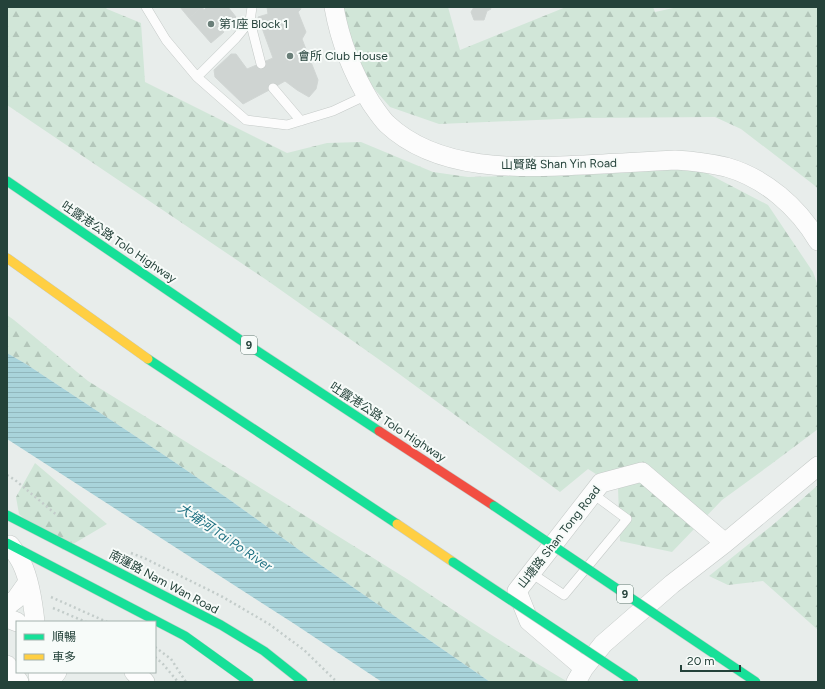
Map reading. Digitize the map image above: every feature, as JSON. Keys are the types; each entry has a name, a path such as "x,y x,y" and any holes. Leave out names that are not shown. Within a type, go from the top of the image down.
{"main road":[{"name":"吐露港公路 Tolo Highway","path":"7,181 239,339 494,506 756,682"},
{"path":"7,258 136,351 634,682"},
{"name":"南運路 Nam Wan Road","path":"7,515 206,617 265,652 303,682"},
{"path":"9,544 185,636 249,682"}],"street":[{"name":"山賢路 Shan Yin Road","path":"334,7 349,60 366,95 386,124 403,137 421,147 460,160 477,164 500,166 559,166 675,160 698,162 728,168 763,184 777,194 802,218 818,241"},
{"name":"山塘路 Shan Tong Road","path":"725,543 642,472 601,483 517,591 529,621 580,675 603,644 672,584 725,543 818,466"},
{"path":"9,544 22,564 28,582 35,621"},
{"path":"7,606 16,599 28,582"},
{"path":"7,666 19,682"},
{"path":"49,682 56,673"},
{"path":"135,673 145,682"}],"lane":[{"path":"146,7 166,40 198,77 246,120 287,125 333,111 366,95"},
{"path":"252,7 250,21 261,64"},
{"path":"198,77 236,38 250,21"},
{"path":"273,88 301,121"},
{"path":"531,573 564,595 626,519 593,494"}],"path":[{"path":"48,595 105,621"},
{"path":"53,608 84,621"},
{"path":"156,648 171,660 186,682"},
{"path":"156,659 163,664 178,682"}],"green space":[{"path":"7,7 105,7 141,23 145,82 287,153 327,143 361,142 433,172 468,177 600,174 697,168 768,205 813,272 818,286 818,429 722,500 672,552 620,541 618,488 588,469 560,492 391,368 268,281 7,105"},
{"path":"344,7 448,7 460,50 566,7 653,7 655,12 678,7 818,7 818,189 741,129 715,117 583,118 439,124 390,107 356,68 344,33"},
{"path":"7,315 88,381 407,579 487,632 568,682 490,682 167,457 7,353"},
{"path":"35,463 107,524 63,550 19,514 16,497"},
{"path":"818,485 818,630 763,581 728,585 709,576 775,523"}],"water":[{"name":"大埔河 Tai Po River","path":"7,353 167,457 490,682 382,682 7,439"}],"building":[{"path":"180,7 202,7 189,18"},
{"name":"第1座 Block 1","path":"202,7 204,10 207,7 228,7 236,17 221,30 224,32 211,43 189,18"},
{"name":"會所 Club House","path":"267,7 300,7 301,9 298,12 306,32 302,39 318,80 316,89 309,97 285,81 243,104 215,77 214,70 231,54 236,54 247,69 273,58 258,17 268,14"},
{"path":"474,7 490,7 491,9 487,11 484,20 474,20 471,12"}],"traffic: fast":[{"path":"7,181 239,339 379,431"},
{"path":"148,359 397,524"},
{"path":"494,506 756,682"},
{"path":"7,515 221,625 264,651 303,682"},
{"path":"7,543 185,636 249,682"},
{"path":"453,562 634,682"}],"traffic: slow":[{"path":"7,258 148,359"},
{"path":"397,524 453,562"}],"traffic: jam":[{"path":"379,431 494,506"}],"place":[{"name":"第1座 Block 1","path":"211,24"},
{"name":"會所 Club House","path":"290,56"}]}
